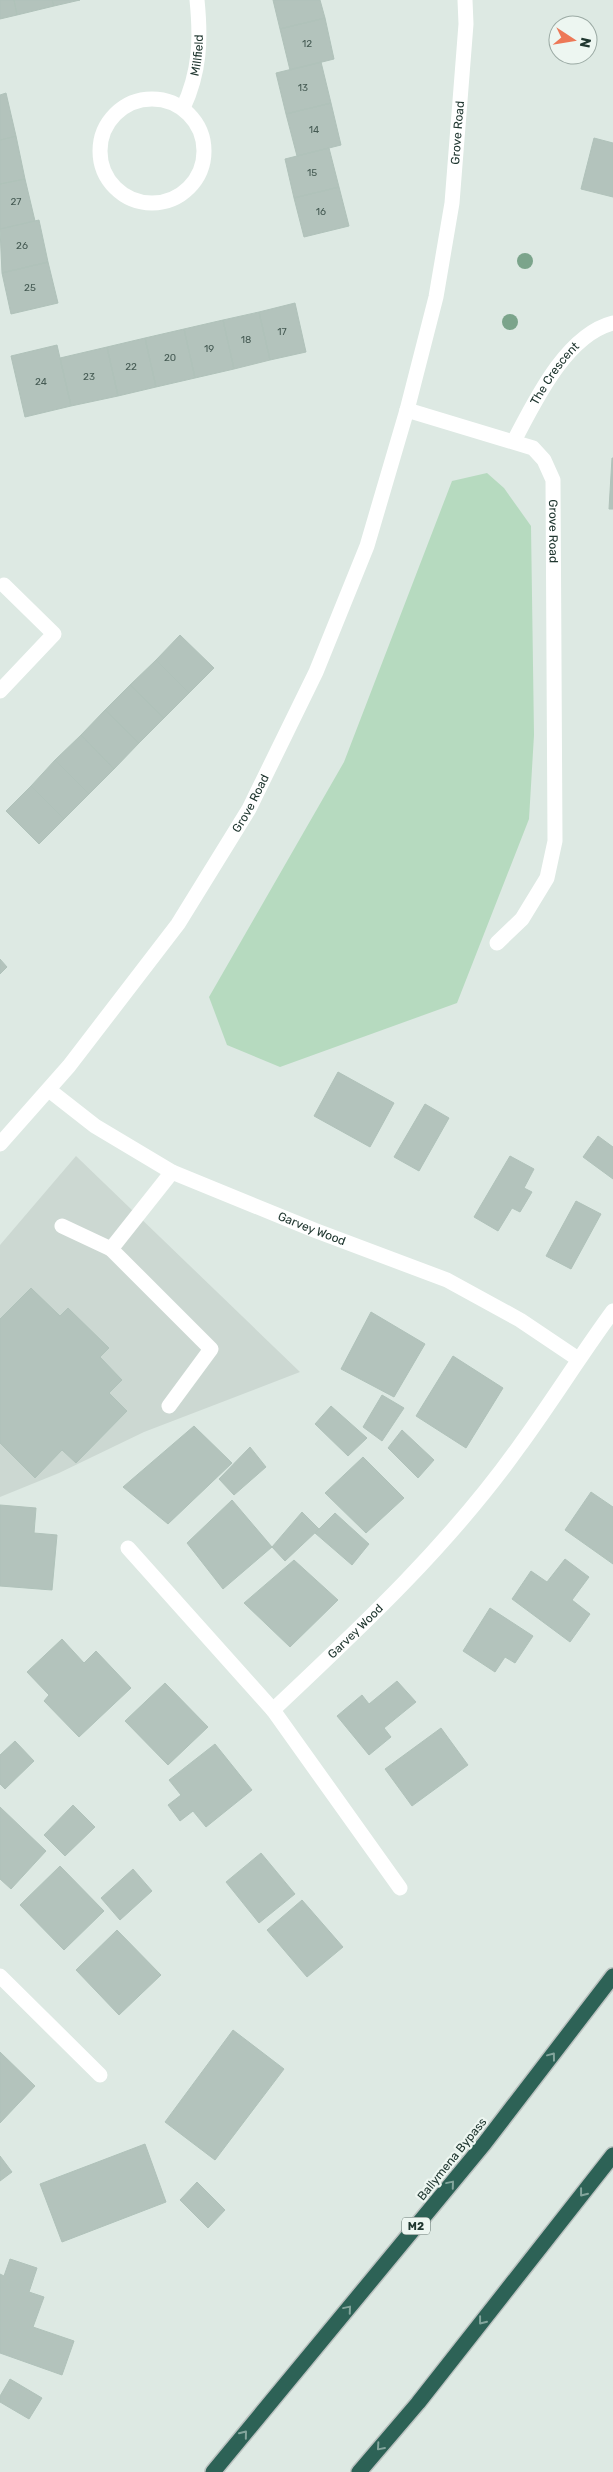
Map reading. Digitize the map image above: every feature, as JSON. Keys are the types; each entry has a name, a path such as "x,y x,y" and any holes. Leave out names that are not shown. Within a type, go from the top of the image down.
{"highway":[{"name":"Ballymena Bypass","path":"213,2472 484,2144 613,1976"},
{"path":"359,2472 418,2403 613,2155"}],"street":[{"name":"Millfield","path":"183,108 191,91 199,56 200,36 197,0"},
{"name":"Grove Road","path":"0,1144 49,1090 178,924 248,809 316,672 367,546 407,410 436,297 452,203 466,24 465,0"},
{"path":"151,98 168,100 183,108 195,120 203,136 205,154 201,171 192,186 178,197 161,203 143,203 126,197 113,186 104,172 100,155 101,138 108,123 119,110 134,101 151,98"},
{"name":"The Crescent","path":"514,441 535,402 571,350 596,329 613,323"},
{"name":"Grove Road","path":"407,410 533,448 544,460 551,473 554,490 555,841 547,878 522,919 497,943"},
{"path":"0,691 54,634 4,585"},
{"name":"Garvey Wood","path":"49,1090 95,1126 172,1172 314,1230 447,1280 520,1320 578,1359"},
{"path":"111,1249 172,1172"},
{"path":"62,1226 111,1249 210,1349 169,1406"},
{"name":"Garvey Wood","path":"273,1710 393,1596 458,1523 518,1448 613,1311"},
{"path":"128,1548 273,1710 400,1888"},
{"path":"0,1976 100,2075"}],"shaded area":[{"path":"76,1156 300,1372 144,1432 59,1473 0,1497 0,1245"}],"green space":[{"path":"487,473 504,488 531,526 534,735 529,819 457,1003 280,1067 227,1045 209,997 344,762 452,481"}],"building":[{"path":"0,0 14,0 17,15 0,19"},
{"path":"14,0 52,0 54,6 17,15"},
{"path":"52,0 80,0 54,6"},
{"path":"273,0 320,0 325,18 280,29"},
{"path":"325,18 334,59 290,70 280,29"},
{"path":"321,62 331,103 286,114 276,73"},
{"path":"6,93 16,136 0,140 0,95"},
{"path":"331,103 341,145 297,156 286,114"},
{"path":"16,136 25,179 0,184 0,140"},
{"path":"594,138 613,143 613,197 581,189"},
{"path":"329,148 339,187 294,198 285,159"},
{"path":"25,179 35,221 0,229 0,184"},
{"path":"339,187 349,226 304,237 294,198"},
{"path":"39,220 48,262 2,273 0,229"},
{"path":"48,262 58,303 11,314 2,273"},
{"path":"295,303 306,352 270,360 259,312"},
{"path":"259,312 270,360 234,369 223,320"},
{"path":"223,320 234,369 195,378 184,329"},
{"path":"184,329 195,378 156,387 145,338"},
{"path":"145,338 156,387 118,396 107,347"},
{"path":"57,345 71,406 25,417 11,356"},
{"path":"107,347 118,396 71,406 60,358"},
{"path":"612,458 613,509 609,509"},
{"path":"180,635 214,668 189,693 156,660"},
{"path":"156,660 189,693 164,718 130,685"},
{"path":"130,685 164,718 139,743 105,710"},
{"path":"105,710 139,743 114,769 81,735"},
{"path":"81,735 114,769 89,794 55,760"},
{"path":"55,760 89,794 64,819 31,786"},
{"path":"31,786 64,819 39,844 6,811"},
{"path":"0,959 7,967 0,974"},
{"path":"338,1072 394,1103 370,1147 314,1116"},
{"path":"425,1104 449,1118 419,1171 394,1157"},
{"path":"598,1136 613,1147 613,1179 583,1157"},
{"path":"510,1156 534,1169 524,1188 532,1192 520,1212 512,1208 498,1231 474,1217"},
{"path":"576,1201 601,1214 571,1269 546,1256"},
{"path":"31,1288 60,1316 68,1308 109,1348 100,1357 122,1380 109,1393 127,1411 76,1463 62,1450 35,1478 0,1443 0,1319"},
{"path":"371,1312 425,1344 394,1397 341,1369"},
{"path":"453,1356 503,1388 466,1448 416,1416"},
{"path":"382,1395 404,1408 382,1441 363,1427"},
{"path":"331,1406 367,1438 348,1456 315,1424"},
{"path":"194,1426 232,1463 168,1524 123,1487"},
{"path":"402,1430 434,1460 418,1478 388,1448"},
{"path":"250,1447 266,1467 234,1495 219,1479"},
{"path":"363,1457 404,1498 366,1533 325,1493"},
{"path":"591,1492 613,1507 613,1564 565,1530"},
{"path":"232,1500 272,1547 223,1589 187,1543"},
{"path":"0,1505 36,1508 34,1533 57,1535 52,1590 0,1586"},
{"path":"302,1512 319,1529 285,1561 272,1547"},
{"path":"335,1513 369,1544 352,1565 315,1533"},
{"path":"565,1559 589,1577 572,1600 590,1614 570,1642 512,1599 531,1571 547,1582"},
{"path":"294,1560 338,1600 290,1647 244,1603"},
{"path":"490,1608 533,1636 515,1663 505,1657 495,1672 463,1651"},
{"path":"62,1639 84,1663 96,1651 131,1688 79,1737 44,1701 49,1695 27,1672"},
{"path":"397,1681 416,1702 384,1728 391,1737 369,1755 337,1716 362,1695 369,1704"},
{"path":"165,1683 208,1727 168,1765 125,1721"},
{"path":"441,1728 468,1765 412,1806 385,1769"},
{"path":"15,1741 34,1761 5,1789 0,1784 0,1755"},
{"path":"215,1744 252,1790 206,1827 193,1811 180,1821 168,1805 181,1795 169,1780"},
{"path":"73,1805 95,1827 65,1856 44,1835"},
{"path":"0,1807 46,1851 11,1889 0,1879"},
{"path":"261,1853 295,1894 259,1923 226,1882"},
{"path":"60,1866 104,1911 64,1950 20,1905"},
{"path":"133,1869 152,1891 120,1920 101,1898"},
{"path":"302,1900 343,1947 307,1977 267,1930"},
{"path":"117,1930 161,1975 119,2015 76,1970"},
{"path":"233,2030 284,2069 215,2160 165,2122"},
{"path":"0,2052 35,2086 0,2123"},
{"path":"145,2144 166,2202 62,2242 40,2184"},
{"path":"0,2156 12,2172 0,2181"},
{"path":"197,2182 225,2210 208,2228 180,2200"},
{"path":"10,2259 37,2268 29,2292 44,2297 33,2327 74,2341 62,2375 0,2353 0,2274 4,2276"},
{"path":"10,2379 42,2398 29,2419 0,2402 0,2396"}]}
